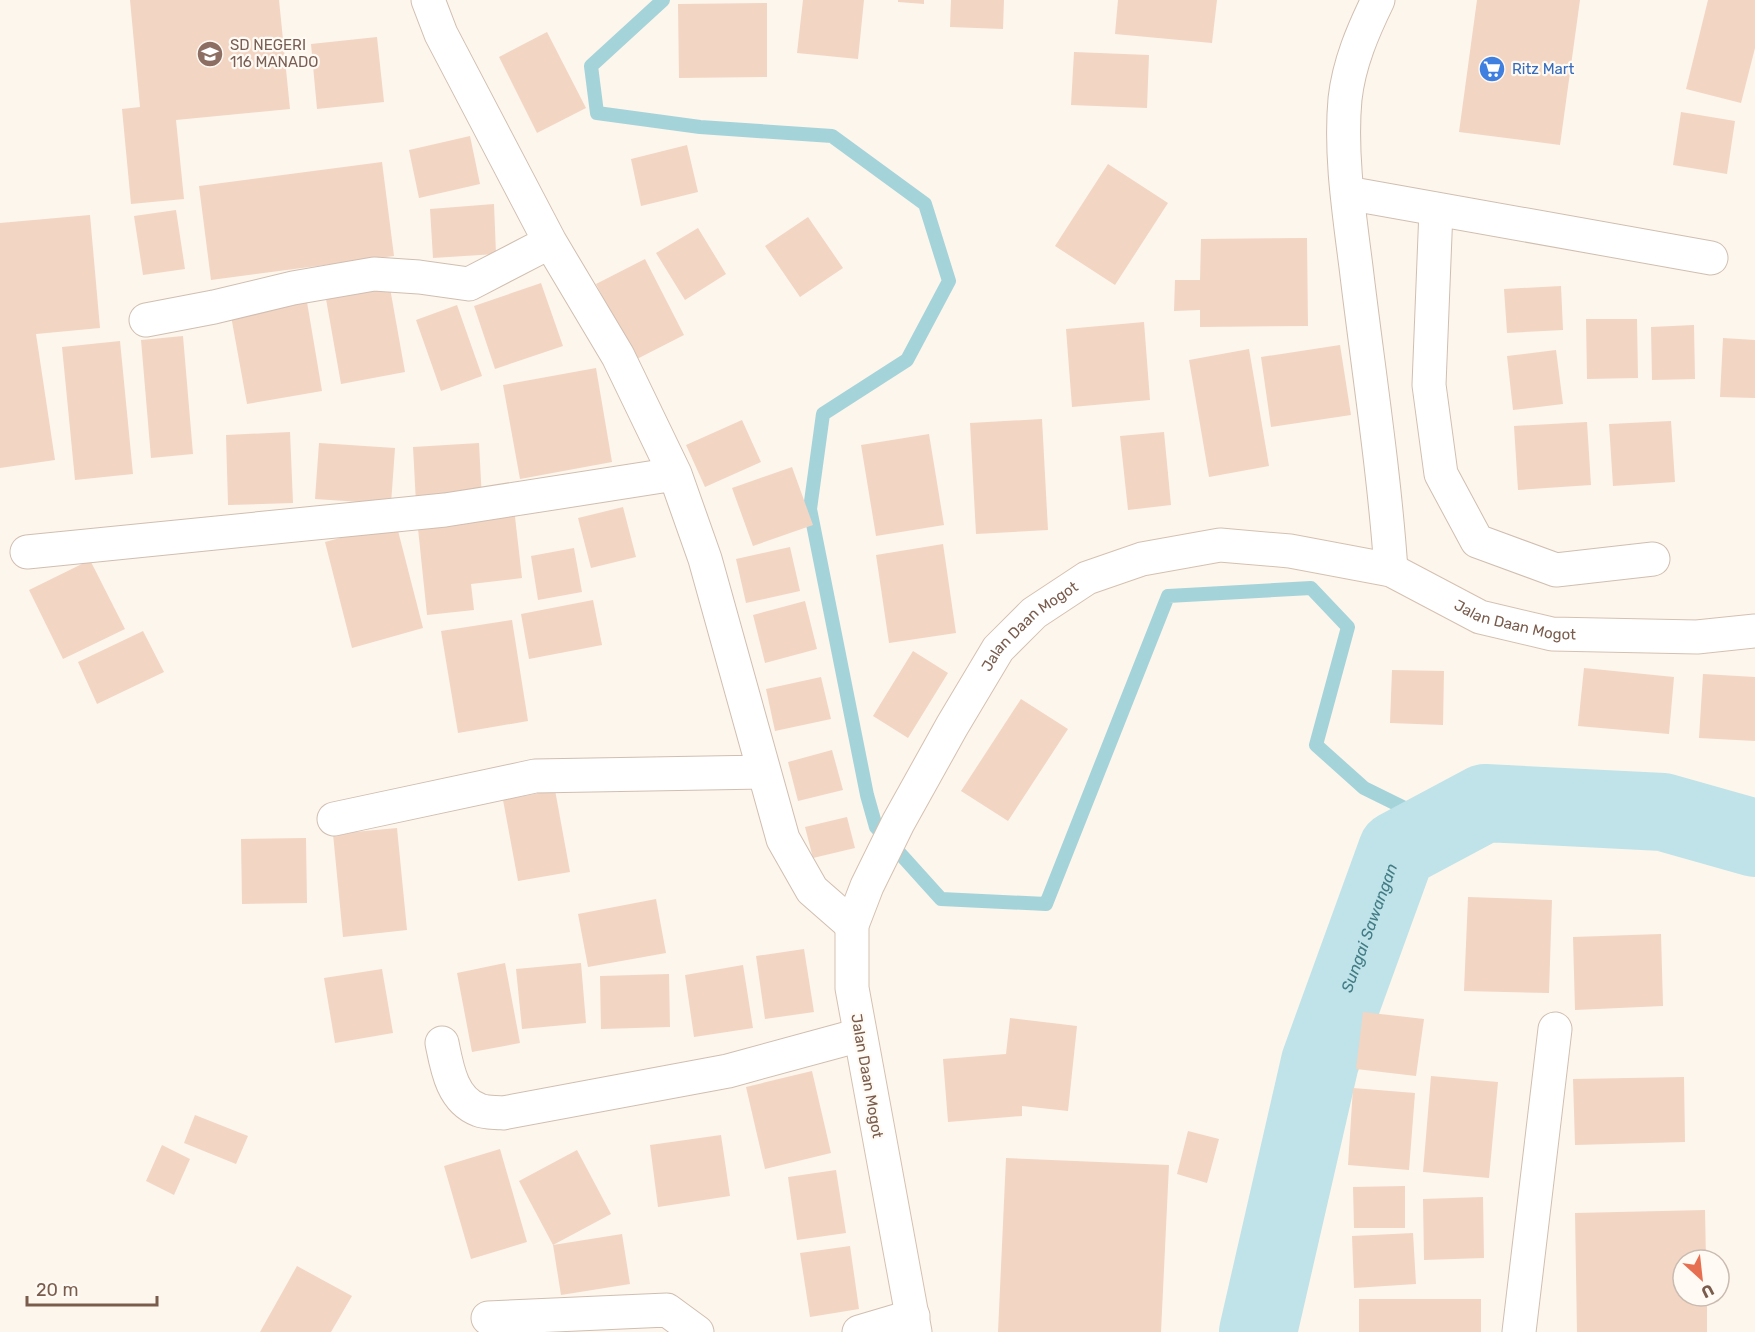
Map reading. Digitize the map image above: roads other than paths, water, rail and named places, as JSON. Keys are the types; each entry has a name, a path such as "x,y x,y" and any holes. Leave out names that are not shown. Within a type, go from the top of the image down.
{"street":[{"path":"428,0 441,34 550,242 618,356 675,474 705,559 783,839 812,890 852,925"},
{"path":"1378,0 1358,44 1345,98 1344,148 1364,340 1386,498 1391,570"},
{"path":"1347,193 1711,258"},
{"path":"1436,210 1429,385 1441,474 1477,541 1556,570 1653,559"},
{"path":"146,320 214,308 293,288 374,274 469,284 550,242"},
{"path":"27,552 445,510 675,474"},
{"name":"Jalan Daan Mogot","path":"914,1324 852,988 852,925 867,886 898,823 998,649 1034,613 1087,578 1142,559 1220,545 1290,551 1391,570 1480,617 1552,634 1697,637 1755,631"},
{"path":"333,819 535,776 764,772"},
{"path":"1520,1332 1555,1029"},
{"path":"442,1043 448,1074 457,1091 469,1104 481,1111 503,1113 728,1071 860,1035"},
{"path":"488,1318 667,1310 697,1332"},
{"path":"859,1332 914,1324"}],"waterway":[{"path":"663,0 591,66 597,113 700,127 832,136 925,204 949,281 907,360 823,414 810,509 867,795 876,827 941,899 1046,904 1168,596 1311,588 1348,627 1316,745 1364,788 1441,826"},
{"name":"Sungai Sawangan","path":"1258,1332 1320,1062 1397,850 1485,803 1663,812 1755,838"}],"place":[{"name":"SD NEGERI 116 MANADO","path":"210,54"},
{"name":"Ritz Mart","path":"1492,69"}]}
